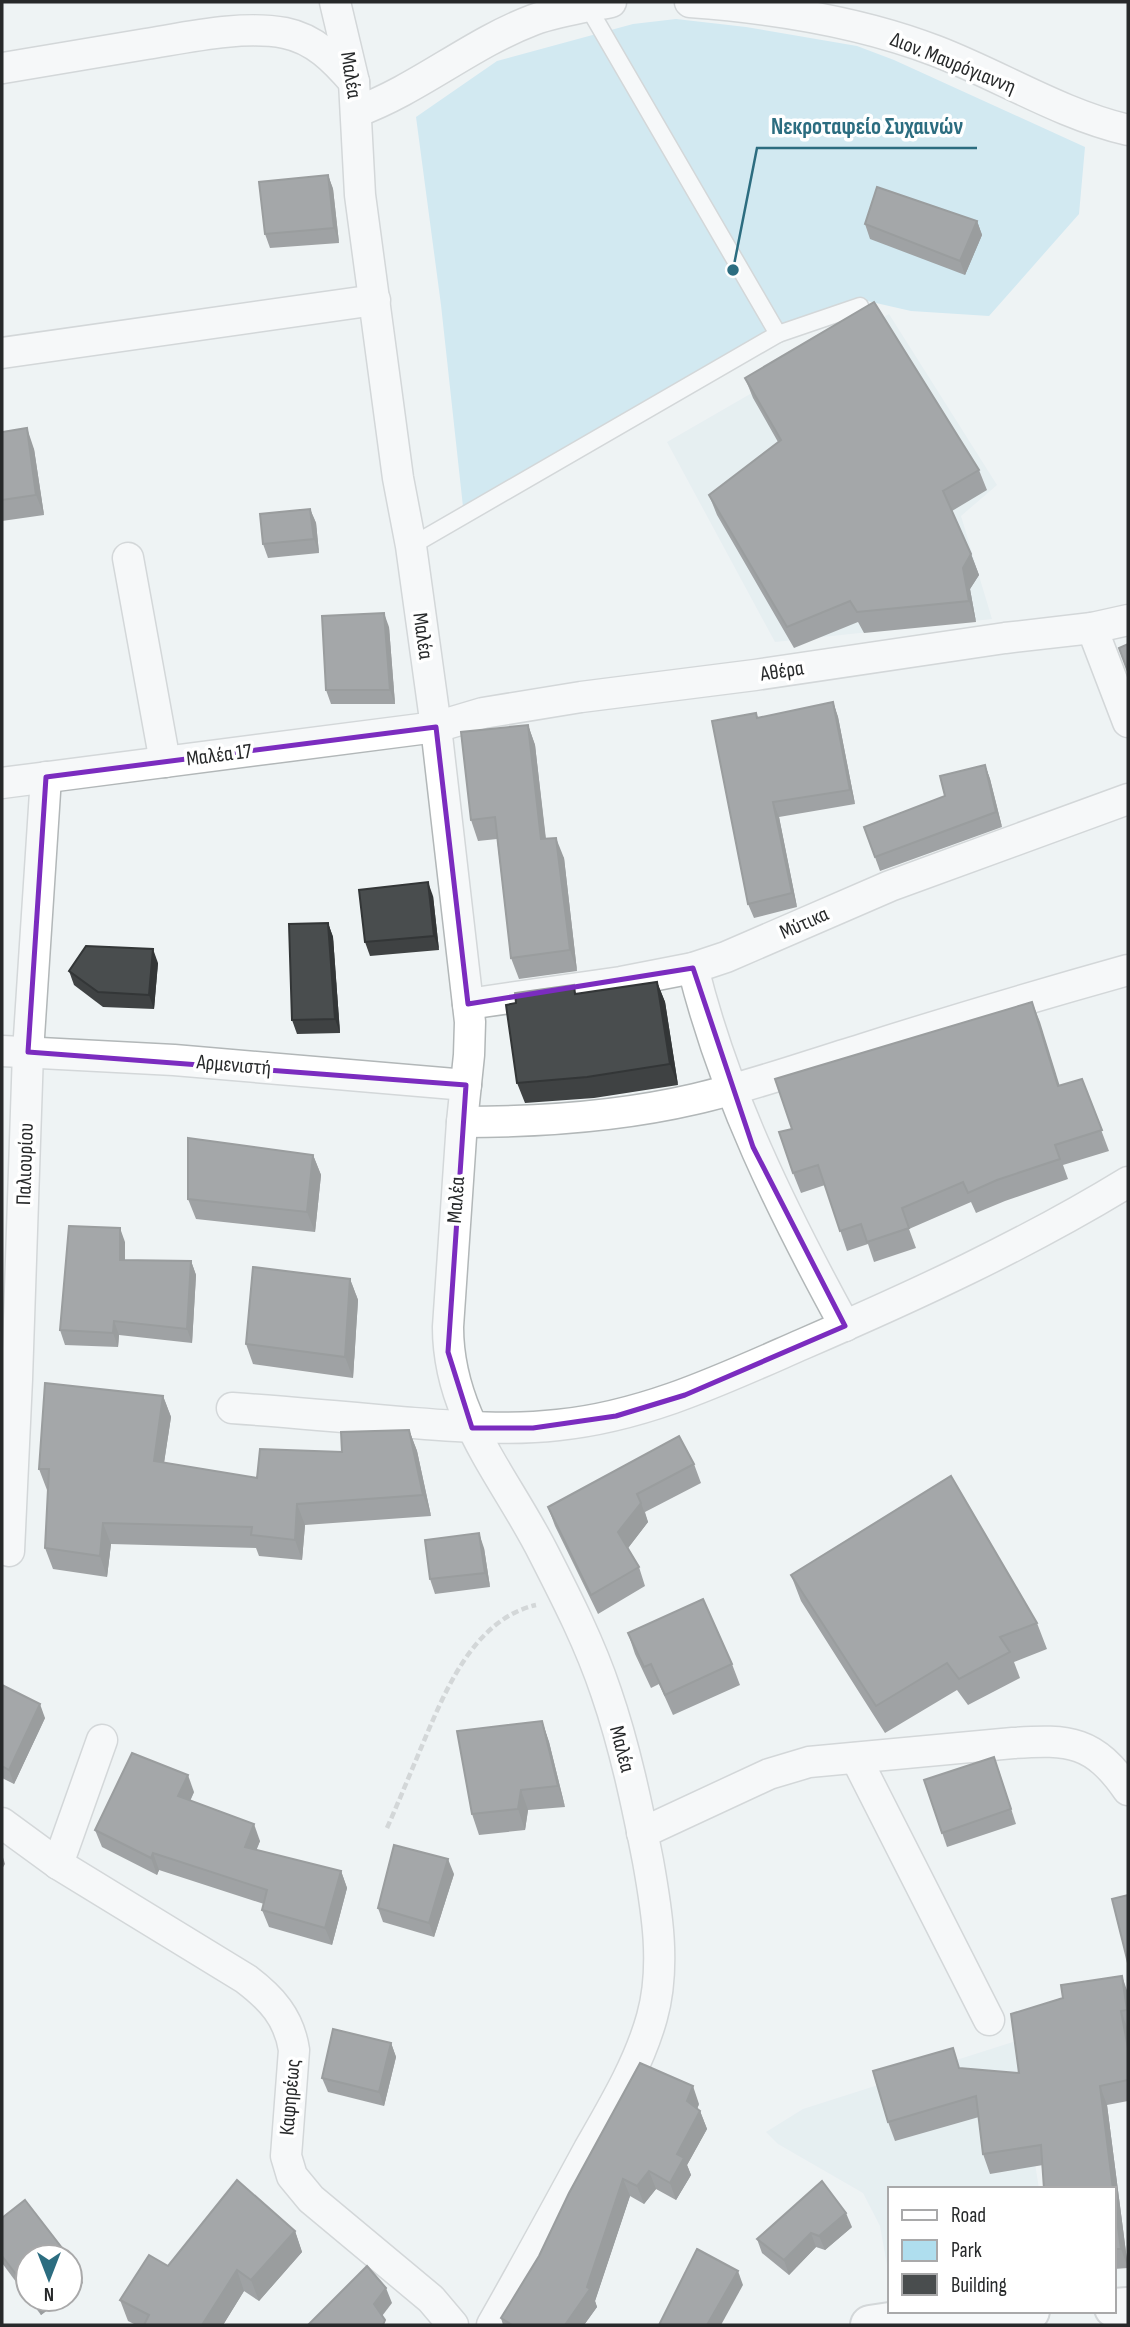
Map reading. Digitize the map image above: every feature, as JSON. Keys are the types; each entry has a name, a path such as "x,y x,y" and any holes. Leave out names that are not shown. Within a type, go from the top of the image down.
{"street":[{"name":"Μαλέα","path":"335,2 354,82 360,195 398,478 411,546 436,727 471,1037 462,1122 448,1352 459,1398 472,1428 541,1547 584,1636 606,1692 619,1734 642,1833 657,1924 659,1981 653,2015 627,2080 492,2325"},
{"name":"Διον. Μαυρόγιαννη","path":"691,2 795,14 891,36 961,61 1087,118 1128,130"},
{"path":"356,112 380,103 476,47 534,20 599,5"},
{"path":"3,68 192,36 254,31 286,33 313,43 336,60 354,82"},
{"path":"2,353 375,300"},
{"path":"128,558 165,762"},
{"name":"Αθέρα","path":"436,727 483,713 581,697 1092,628 1128,620"},
{"path":"1092,628 1128,722"},
{"name":"Μαλέα 17","path":"2,783 436,727"},
{"name":"Παλιουρίου","path":"9,1551 15,1052 46,777"},
{"name":"Μύτικα","path":"468,1004 621,982 693,968 726,957 890,886 1128,799"},
{"path":"693,968 705,1013 753,1147 785,1215 845,1326"},
{"path":"462,1122 551,1120 692,1100 1128,970"},
{"name":"Αρμενιστή","path":"15,1052 174,1060 466,1085"},
{"path":"232,1408 472,1428 533,1428 616,1416 685,1395 845,1326 1036,1236 1128,1182"},
{"path":"58,1864 102,1740"},
{"path":"642,1833 769,1774 809,1762 1013,1743 1071,1743 1096,1755 1115,1771 1128,1790"},
{"path":"856,1758 989,2020"},
{"name":"Καφηρέως","path":"2,1823 58,1864 246,1979 276,2005 289,2028 294,2050 285,2156 292,2176 311,2199 431,2299 453,2325"},
{"path":"870,2325 923,2317 994,2313"}],"lane":[{"path":"599,5 778,334"},
{"path":"411,546 778,334 860,306"}],"path":[{"path":"387,1828 446,1689 475,1647 507,1617 521,1608 568,1601"}],"highlighted area":[{"path":"436,727 468,1004 693,968 753,1147 845,1326 685,1395 616,1416 533,1428 472,1428 448,1352 466,1085 28,1052 46,777"}],"shaded area":[{"path":"889,314 997,485 961,516 992,619 775,642 667,442"},
{"path":"1016,2041 1039,2187 888,2187 888,2271 880,2226 863,2193 778,2144 766,2132 803,2109"}],"green space":[{"path":"676,19 746,27 857,46 894,60 1085,147 1079,214 989,316 911,311 854,298 464,516 441,305 416,117 497,61 633,24"}],"building":[{"path":"328,175 334,228 265,234 259,182"},
{"path":"877,187 977,221 960,261 865,224"},
{"path":"874,302 979,470 943,491 971,554 963,568 969,601 857,612 850,601 787,627 709,495 781,440 745,378"},
{"path":"27,428 36,495 2,500 2,432"},
{"path":"310,509 314,539 263,544 260,514"},
{"path":"384,613 390,690 326,690 322,616"},
{"path":"1128,644 1128,672 1119,648"},
{"path":"833,702 850,790 773,802 792,893 748,904 712,721 756,713 757,718"},
{"path":"528,725 541,839 556,838 570,950 511,958 495,817 471,820 461,732"},
{"path":"985,765 996,812 875,857 864,827 945,796 940,776"},
{"path":"428,882 434,936 365,942 359,890"},
{"path":"328,923 335,1019 292,1020 289,924"},
{"path":"86,946 153,949 149,995 98,992 69,971"},
{"path":"657,982 670,1064 587,1077 517,1083 506,1005 516,1003 515,993 574,985 575,994"},
{"path":"1032,1002 1058,1086 1082,1079 1102,1130 1055,1145 1060,1159 997,1180 968,1193 963,1182 902,1208 909,1228 867,1242 861,1224 840,1231 818,1165 793,1173 779,1132 792,1129 775,1079"},
{"path":"188,1138 313,1155 307,1212 188,1199"},
{"path":"69,1226 120,1228 120,1260 191,1261 187,1329 114,1321 113,1333 60,1330"},
{"path":"253,1267 350,1279 345,1357 246,1344"},
{"path":"45,1383 163,1396 154,1461 257,1478 260,1449 342,1452 341,1432 409,1430 423,1495 297,1504 295,1540 251,1535 252,1527 103,1523 100,1556 45,1548 49,1469 39,1469"},
{"path":"679,1436 694,1464 637,1494 641,1503 618,1532 639,1567 591,1595 548,1507"},
{"path":"951,1476 1037,1623 1000,1637 1010,1652 959,1679 947,1663 876,1706 791,1575"},
{"path":"479,1533 485,1573 430,1579 425,1540"},
{"path":"703,1599 732,1664 665,1695 651,1664 644,1667 628,1633"},
{"path":"2,1685 40,1704 9,1770 2,1766"},
{"path":"542,1721 558,1786 521,1790 518,1809 472,1814 457,1731"},
{"path":"132,1753 188,1775 178,1796 254,1824 245,1847 341,1871 325,1928 262,1910 267,1890 153,1853 151,1858 95,1830"},
{"path":"994,1757 1011,1809 942,1833 924,1780"},
{"path":"394,1845 448,1859 429,1923 378,1908"},
{"path":"1128,1895 1128,1963 1112,1899"},
{"path":"1122,1976 1127,2010 1121,2011 1128,2048 1128,2080 1100,2086 1113,2187 1044,2187 1041,2145 983,2154 976,2096 888,2122 873,2071 953,2048 959,2068 1019,2073 1011,2014 1063,1998 1061,1985"},
{"path":"333,2029 391,2043 379,2092 322,2078"},
{"path":"640,2063 693,2086 687,2101 700,2111 677,2154 684,2158 670,2183 649,2171 637,2186 623,2179 587,2287 590,2289 565,2325 512,2325 501,2318 539,2256 569,2193"},
{"path":"237,2180 295,2231 251,2280 237,2270 202,2325 144,2325 149,2315 120,2300 149,2255 168,2266"},
{"path":"822,2181 846,2213 819,2236 811,2233 784,2260 757,2239"},
{"path":"25,2200 58,2243 14,2243 14,2272 2,2256 2,2218"},
{"path":"1116,2213 1121,2249 1116,2249"},
{"path":"697,2249 738,2271 707,2325 659,2325"},
{"path":"367,2266 386,2288 374,2304 385,2320 383,2325 308,2325"}],"place":[{"name":"Νεκροταφείο Συχαινών","path":"733,270"}]}
